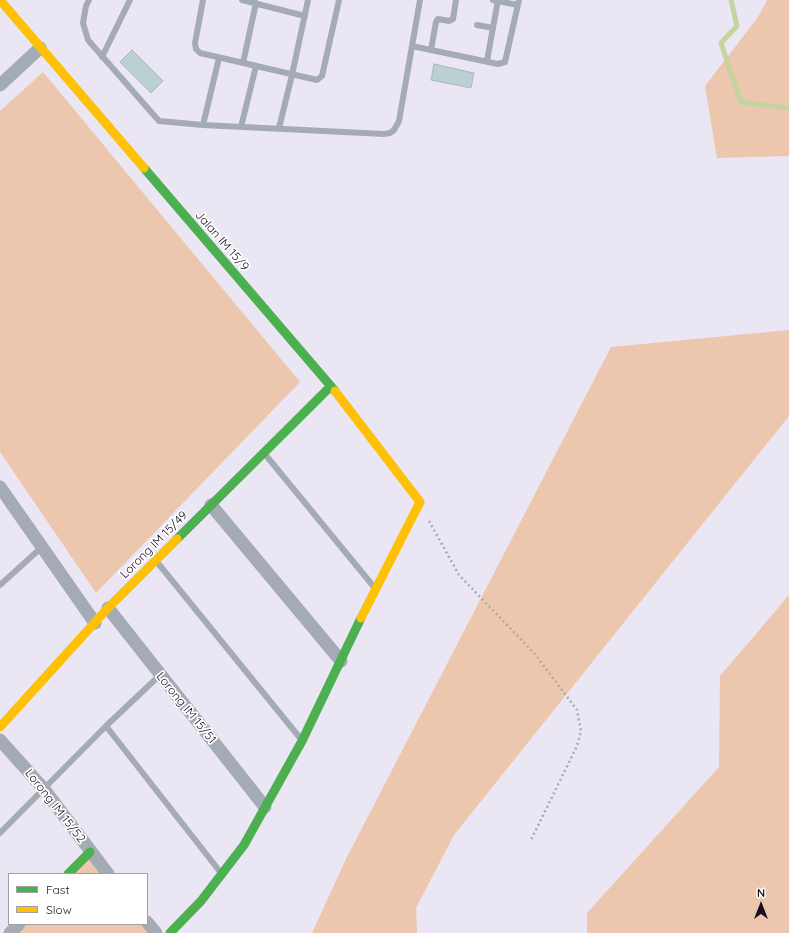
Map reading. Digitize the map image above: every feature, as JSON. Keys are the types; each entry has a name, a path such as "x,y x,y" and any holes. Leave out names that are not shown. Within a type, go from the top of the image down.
{"street":[{"name":"Jalan IM 15/9","path":"0,0 331,386 420,502"},
{"path":"0,86 40,48"},
{"name":"Lorong IM 15/49","path":"0,727 94,622 263,452 331,386"},
{"path":"0,487 94,622"},
{"path":"170,933 202,901 244,845 302,741 341,662 374,589 420,502"},
{"path":"211,505 341,662"},
{"name":"Lorong IM 15/51","path":"108,608 265,807"},
{"name":"Lorong IM 15/52","path":"0,740 44,788 90,852 107,873"},
{"path":"69,873 90,852"},
{"path":"148,923 156,933"},
{"path":"10,933 18,925"}],"lane":[{"path":"89,0 86,6 83,23 90,44 159,121 241,127 390,133 394,130 399,121 420,0"},
{"path":"102,57 130,0"},
{"path":"203,0 195,43 196,49 200,53 317,80 320,79 338,0"},
{"path":"242,0 305,16"},
{"path":"278,128 292,75 308,0"},
{"path":"431,50 436,22 438,19 449,21 453,19 456,0"},
{"path":"412,46 431,50 502,64 507,59 518,3 496,0 487,61"},
{"path":"243,63 256,3"},
{"path":"477,25 493,28"},
{"path":"203,125 219,58"},
{"path":"241,127 256,66"},
{"path":"263,452 374,589"},
{"path":"0,585 42,547"},
{"path":"156,561 302,741"},
{"path":"0,833 106,726 160,675"},
{"path":"106,726 223,875"}],"path":[{"path":"420,502 459,575 535,654 577,710 581,731 577,746 531,840"}],"shaded area":[{"path":"767,0 789,0 789,156 717,158 705,86 758,17"},
{"path":"43,72 300,382 96,593 0,452 0,111"},
{"path":"789,330 789,416 454,835 416,908 417,933 312,933 346,859 611,347"},
{"path":"789,595 789,933 587,933 587,913 719,767 720,676"},
{"path":"90,852 107,873 69,873"},
{"path":"18,925 148,925 156,933 10,933"}],"building":[{"path":"132,50 163,81 151,93 120,62"},
{"path":"434,64 474,73 471,88 431,80"}],"waterway":[{"path":"731,0 737,26 721,43 741,102 789,108"}],"traffic: fast":[{"path":"144,168 335,391"},
{"path":"177,539 331,386"},
{"path":"170,933 201,901 244,845 302,741 361,618"},
{"path":"69,873 90,852"}],"traffic: slow":[{"path":"0,0 144,168"},
{"path":"335,391 420,502 361,618"},
{"path":"0,727 108,608 177,539"}]}
